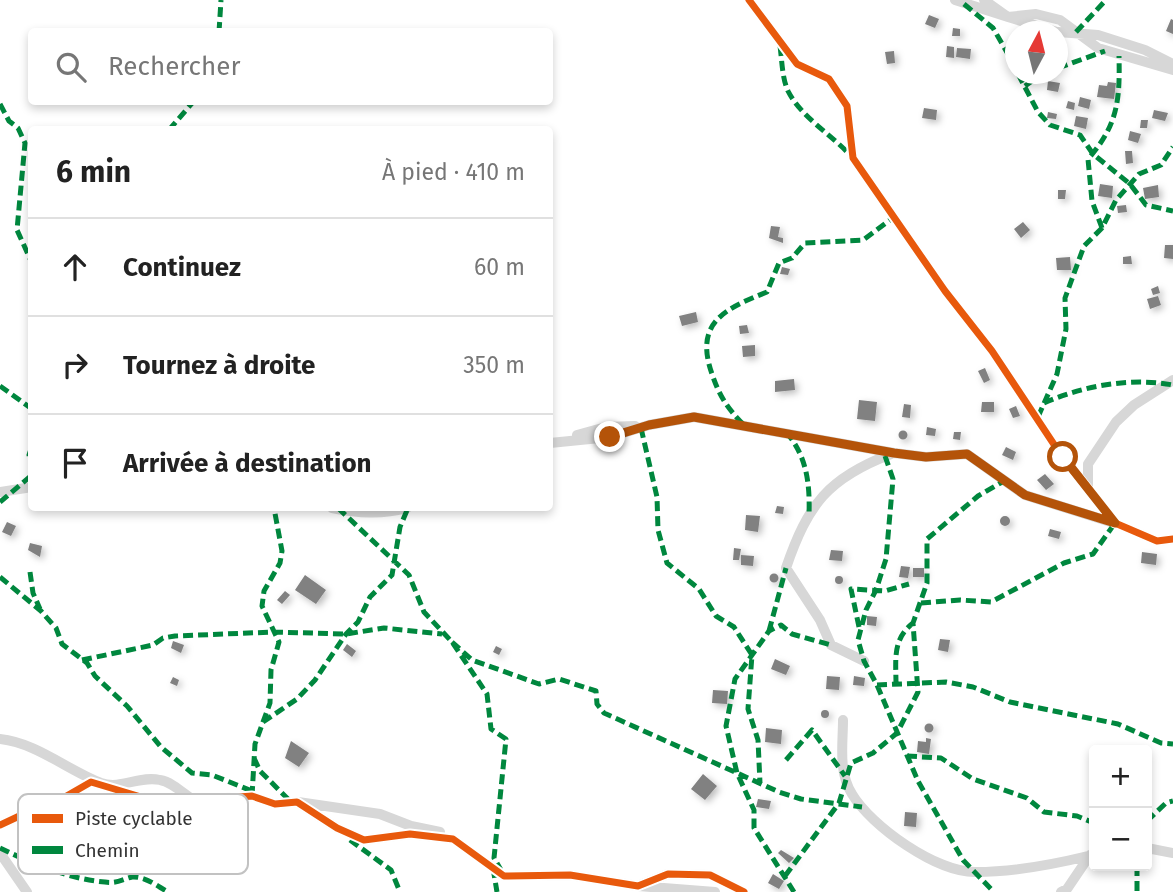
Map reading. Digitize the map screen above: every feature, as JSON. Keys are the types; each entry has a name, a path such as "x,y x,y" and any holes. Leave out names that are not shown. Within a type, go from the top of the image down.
{"street":[{"path":"749,0 797,64 829,79 847,106 853,158 1088,489 1115,523"},
{"path":"955,0 1020,21"},
{"path":"984,0 1007,17 1036,14 1060,20 1105,51 1173,67"},
{"path":"1068,32 1076,32"},
{"path":"1088,489 1088,464 1116,422 1134,405 1173,380"},
{"path":"555,442 610,437 649,425 694,417 894,453 926,457 967,454 1025,495 1115,523 1157,541 1173,542"},
{"path":"864,661 831,645 813,609 786,568 798,533 836,480 857,466 894,453"},
{"path":"0,492 28,488"},
{"path":"348,511 395,511"},
{"path":"843,720 842,758 851,793 891,835 943,866 974,873 1040,868 1089,856"},
{"path":"0,739 31,749 110,789 128,794"},
{"path":"71,794 91,782 128,784 147,778 163,780 183,794"},
{"path":"248,796 275,804 297,802 380,814 411,826 438,831 504,876 570,875 638,886 715,892"},
{"path":"297,802 337,828 364,840 410,834 453,839"},
{"path":"0,825 18,817"},
{"path":"1152,849 1173,853"},
{"path":"0,853 27,892"},
{"path":"1061,892 1067,889 1089,858"},
{"path":"0,872 15,878"},
{"path":"638,886 668,874 710,875 744,892"}],"building":[{"path":"929,15 939,19 935,28 925,24"},
{"path":"1171,19 1173,20 1173,34 1166,31"},
{"path":"953,28 960,29 960,36 952,36"},
{"path":"947,46 954,47 954,58 946,57"},
{"path":"957,48 971,49 970,59 956,57"},
{"path":"894,51 895,63 887,64 885,52"},
{"path":"1108,82 1116,83 1114,99 1097,97 1099,85 1107,86"},
{"path":"1048,84 1060,84 1058,92 1047,90"},
{"path":"1080,97 1091,100 1089,109 1078,106"},
{"path":"1068,101 1075,103 1074,110 1066,108"},
{"path":"924,108 937,110 936,120 922,118"},
{"path":"1154,110 1168,113 1165,121 1152,118"},
{"path":"1048,112 1057,114 1056,119 1047,118"},
{"path":"1076,116 1088,118 1086,129 1074,126"},
{"path":"1141,120 1148,120 1147,128 1140,128"},
{"path":"1130,131 1141,134 1138,143 1128,140"},
{"path":"1125,151 1132,151 1133,163 1126,164"},
{"path":"1100,184 1113,186 1112,198 1098,196"},
{"path":"1158,185 1159,197 1145,199 1143,188"},
{"path":"1058,190 1066,190 1065,199 1058,199"},
{"path":"1126,205 1127,212 1118,213 1117,206"},
{"path":"1023,222 1030,230 1021,238 1014,229"},
{"path":"771,226 780,227 778,237 783,238 783,243 769,238"},
{"path":"1165,245 1173,245 1173,259 1164,258"},
{"path":"1131,256 1132,264 1123,264 1123,257"},
{"path":"1070,257 1071,270 1057,270 1056,258"},
{"path":"782,267 790,269 788,275 780,274"},
{"path":"1158,286 1160,293 1153,295 1151,289"},
{"path":"1158,296 1161,305 1150,309 1147,299"},
{"path":"696,312 698,322 682,326 679,316"},
{"path":"747,325 749,333 740,334 739,326"},
{"path":"755,345 755,356 743,357 742,346"},
{"path":"985,368 990,380 984,383 978,371"},
{"path":"794,379 795,390 775,392 775,381"},
{"path":"859,400 877,402 875,421 857,419"},
{"path":"982,402 994,402 994,412 981,412"},
{"path":"904,404 911,405 910,418 902,417"},
{"path":"1016,406 1020,416 1013,418 1009,409"},
{"path":"927,427 936,429 935,436 926,435"},
{"path":"903,430 908,435 903,440 898,435"},
{"path":"954,432 961,432 960,440 953,439"},
{"path":"1006,447 1016,452 1013,460 1002,455"},
{"path":"1045,474 1054,484 1046,490 1037,480"},
{"path":"777,506 784,507 783,514 775,513"},
{"path":"746,515 760,516 758,532 745,530"},
{"path":"1005,516 1009,517 1009,525 1005,526 1001,525 1000,521 1001,517"},
{"path":"7,522 16,526 11,536 2,532"},
{"path":"1050,529 1061,532 1059,539 1048,536"},
{"path":"30,543 42,546 40,557 28,550"},
{"path":"734,548 741,549 739,560 733,560"},
{"path":"831,550 843,551 842,561 829,560"},
{"path":"1142,552 1157,554 1156,565 1141,563"},
{"path":"741,555 754,556 753,566 741,565"},
{"path":"901,566 910,567 908,578 899,577"},
{"path":"913,568 924,568 924,577 913,577"},
{"path":"774,573 779,578 774,583 769,578"},
{"path":"305,575 326,590 316,604 295,590"},
{"path":"839,576 843,580 839,584 835,580"},
{"path":"285,591 290,595 282,604 277,600"},
{"path":"867,616 877,617 876,626 867,625"},
{"path":"940,639 950,640 948,652 938,650"},
{"path":"173,641 184,645 181,653 171,648"},
{"path":"347,644 356,651 352,657 343,650"},
{"path":"496,646 502,649 499,655 493,652"},
{"path":"775,659 790,666 786,675 771,669"},
{"path":"827,676 840,677 839,690 826,689"},
{"path":"854,676 865,678 864,686 853,685"},
{"path":"173,677 179,680 177,686 170,683"},
{"path":"713,690 728,691 727,704 712,703"},
{"path":"825,710 829,714 825,718 821,714"},
{"path":"929,723 934,728 929,733 924,728"},
{"path":"766,728 782,730 781,744 765,742"},
{"path":"926,738 931,739 929,754 917,752 918,741 926,742"},
{"path":"291,741 309,753 299,767 285,758"},
{"path":"703,774 717,786 705,800 691,789"},
{"path":"758,799 771,801 769,809 756,807"},
{"path":"905,812 917,813 916,827 904,826"},
{"path":"781,850 794,858 789,863 778,853"},
{"path":"773,874 784,881 779,889 768,883"}],"marked path":[{"path":"219,28 221,0"},
{"path":"1076,32 1106,0"},
{"path":"964,4 993,28 1005,49"},
{"path":"780,46 788,91 808,117 851,156"},
{"path":"1068,64 1105,51"},
{"path":"1102,228 1092,201 1088,159 1106,135 1115,111 1119,86 1119,56"},
{"path":"1023,84 1038,112 1050,125 1080,135 1093,154 1130,184 1146,205 1173,211"},
{"path":"0,104 9,121 18,128 25,143 17,230 28,254"},
{"path":"172,126 190,105"},
{"path":"1038,417 1057,374 1066,329 1065,298 1084,246 1102,228 1116,200 1139,174 1161,165 1173,147"},
{"path":"743,424 721,395 707,357 710,330 717,320 738,305 767,292 779,263 792,258 805,243 863,240 894,217"},
{"path":"1044,403 1107,385 1140,382 1173,385"},
{"path":"0,386 28,406"},
{"path":"641,428 657,497 658,530 667,563 699,589 716,616 734,627 752,655 748,709 758,740 760,783"},
{"path":"786,432 799,451 806,471 809,515"},
{"path":"885,456 893,479 886,559 866,610 858,640 864,661 918,781 963,860 994,892"},
{"path":"0,502 28,478"},
{"path":"785,876 839,803 851,763 873,753 897,733 918,692 913,623 927,583 927,539 978,496 1004,481"},
{"path":"252,796 255,744 270,703 271,670 279,642 262,606 264,591 280,563 282,551 275,511"},
{"path":"341,511 409,575 424,612 452,642 487,694 491,729 506,739 494,858 501,870"},
{"path":"263,722 297,699 315,680 346,634 358,622 370,597 392,575 400,527 407,511"},
{"path":"921,603 960,600 991,602 1064,563 1093,554 1115,523"},
{"path":"769,631 786,568"},
{"path":"30,572 33,593 40,609"},
{"path":"0,577 41,611 56,628 62,644 87,663 95,676 127,706 161,747 192,773 212,775 252,791"},
{"path":"859,627 851,589 885,591 909,584"},
{"path":"896,685 898,643 913,623"},
{"path":"794,892 754,828 754,810 737,773 726,726 735,679 769,631 781,625 792,634 831,645"},
{"path":"82,660 153,645 163,638 175,636 274,632 346,634 384,628 442,634"},
{"path":"452,642 472,660 539,684 559,679 596,691 597,704 604,713 779,792 801,799 862,807"},
{"path":"877,685 946,682 973,687 1010,702 1118,724 1161,743 1173,744"},
{"path":"786,760 812,730 845,776"},
{"path":"907,756 941,758 973,779 1027,798 1044,812 1077,816 1089,821"},
{"path":"254,758 260,771 290,801"},
{"path":"1152,816 1166,803 1173,801"},
{"path":"350,840 391,870 400,892"},
{"path":"0,848 18,856"},
{"path":"493,868 497,892"},
{"path":"1137,871 1137,892"},
{"path":"65,874 109,882 137,877 168,892"}],"cycle path":[{"path":"749,0 797,64 829,79 847,106 853,158 945,291 992,351 1063,458 1115,523 1157,541 1173,539"},
{"path":"70,794 91,782 131,794"},
{"path":"248,796 275,804 297,802 337,828 364,840 410,834 453,839 504,876 570,875 638,886 668,874 710,875 744,892"},
{"path":"0,825 18,817"}],"route":[{"path":"610,437 649,425 694,417 894,453 926,457 967,454 1025,495 1115,523 1063,457"}]}
